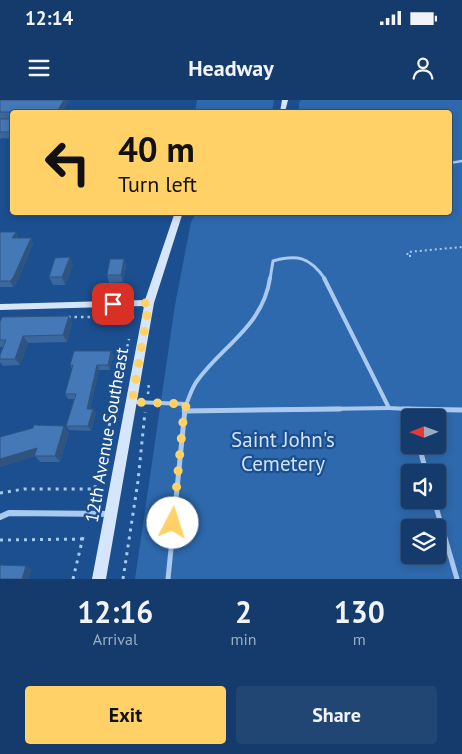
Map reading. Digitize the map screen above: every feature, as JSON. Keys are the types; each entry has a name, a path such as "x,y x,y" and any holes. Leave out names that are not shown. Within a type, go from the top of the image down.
{"main road":[{"name":"12th Avenue Southeast","path":"99,579 149,303 178,215"},
{"path":"0,307 149,303"}],"street":[{"path":"0,517 9,513 112,514"}],"lane":[{"path":"168,579 184,411 196,382 242,334 258,313 268,293 273,261 284,256 295,257 308,262 322,274 336,297 349,329 375,377 389,408"},
{"path":"132,402 187,404"},
{"path":"184,411 408,409"},
{"path":"446,410 462,410"},
{"path":"437,509 457,579"}],"path":[{"path":"411,256 407,256 408,252 462,247"},
{"path":"59,318 134,316 133,321"},
{"path":"93,496 129,337"},
{"path":"0,493 24,488 94,489"},
{"path":"73,579 84,533"},
{"path":"0,540 88,540"}],"green space":[{"path":"197,100 274,100 272,110 195,110"},
{"name":"Saint John's Cemetery","path":"301,100 462,100 462,579 135,579 175,305 191,222 195,215 452,215 452,110 299,110 299,103"}],"building":[{"path":"0,100 64,100 58,110 10,110 10,112 0,112"},
{"path":"0,119 10,119 10,132 0,132"},
{"path":"0,232 16,232 12,238 31,238 10,281 0,281"},
{"path":"70,257 62,277 49,277 55,258"},
{"path":"110,259 124,259 121,275 107,275"},
{"path":"69,316 63,335 23,336 15,359 0,359 6,340 0,340 0,322 2,317"},
{"path":"74,351 111,351 108,365 97,365 87,409 93,409 88,426 66,426 76,394 65,394 73,365 70,365"},
{"path":"34,425 64,426 55,456 34,456 37,448 0,459 0,437 33,428"},
{"path":"0,565 26,566 22,579 0,579"}],"route":[{"path":"113,304 149,303 132,402 187,404 184,411 173,523"}]}
